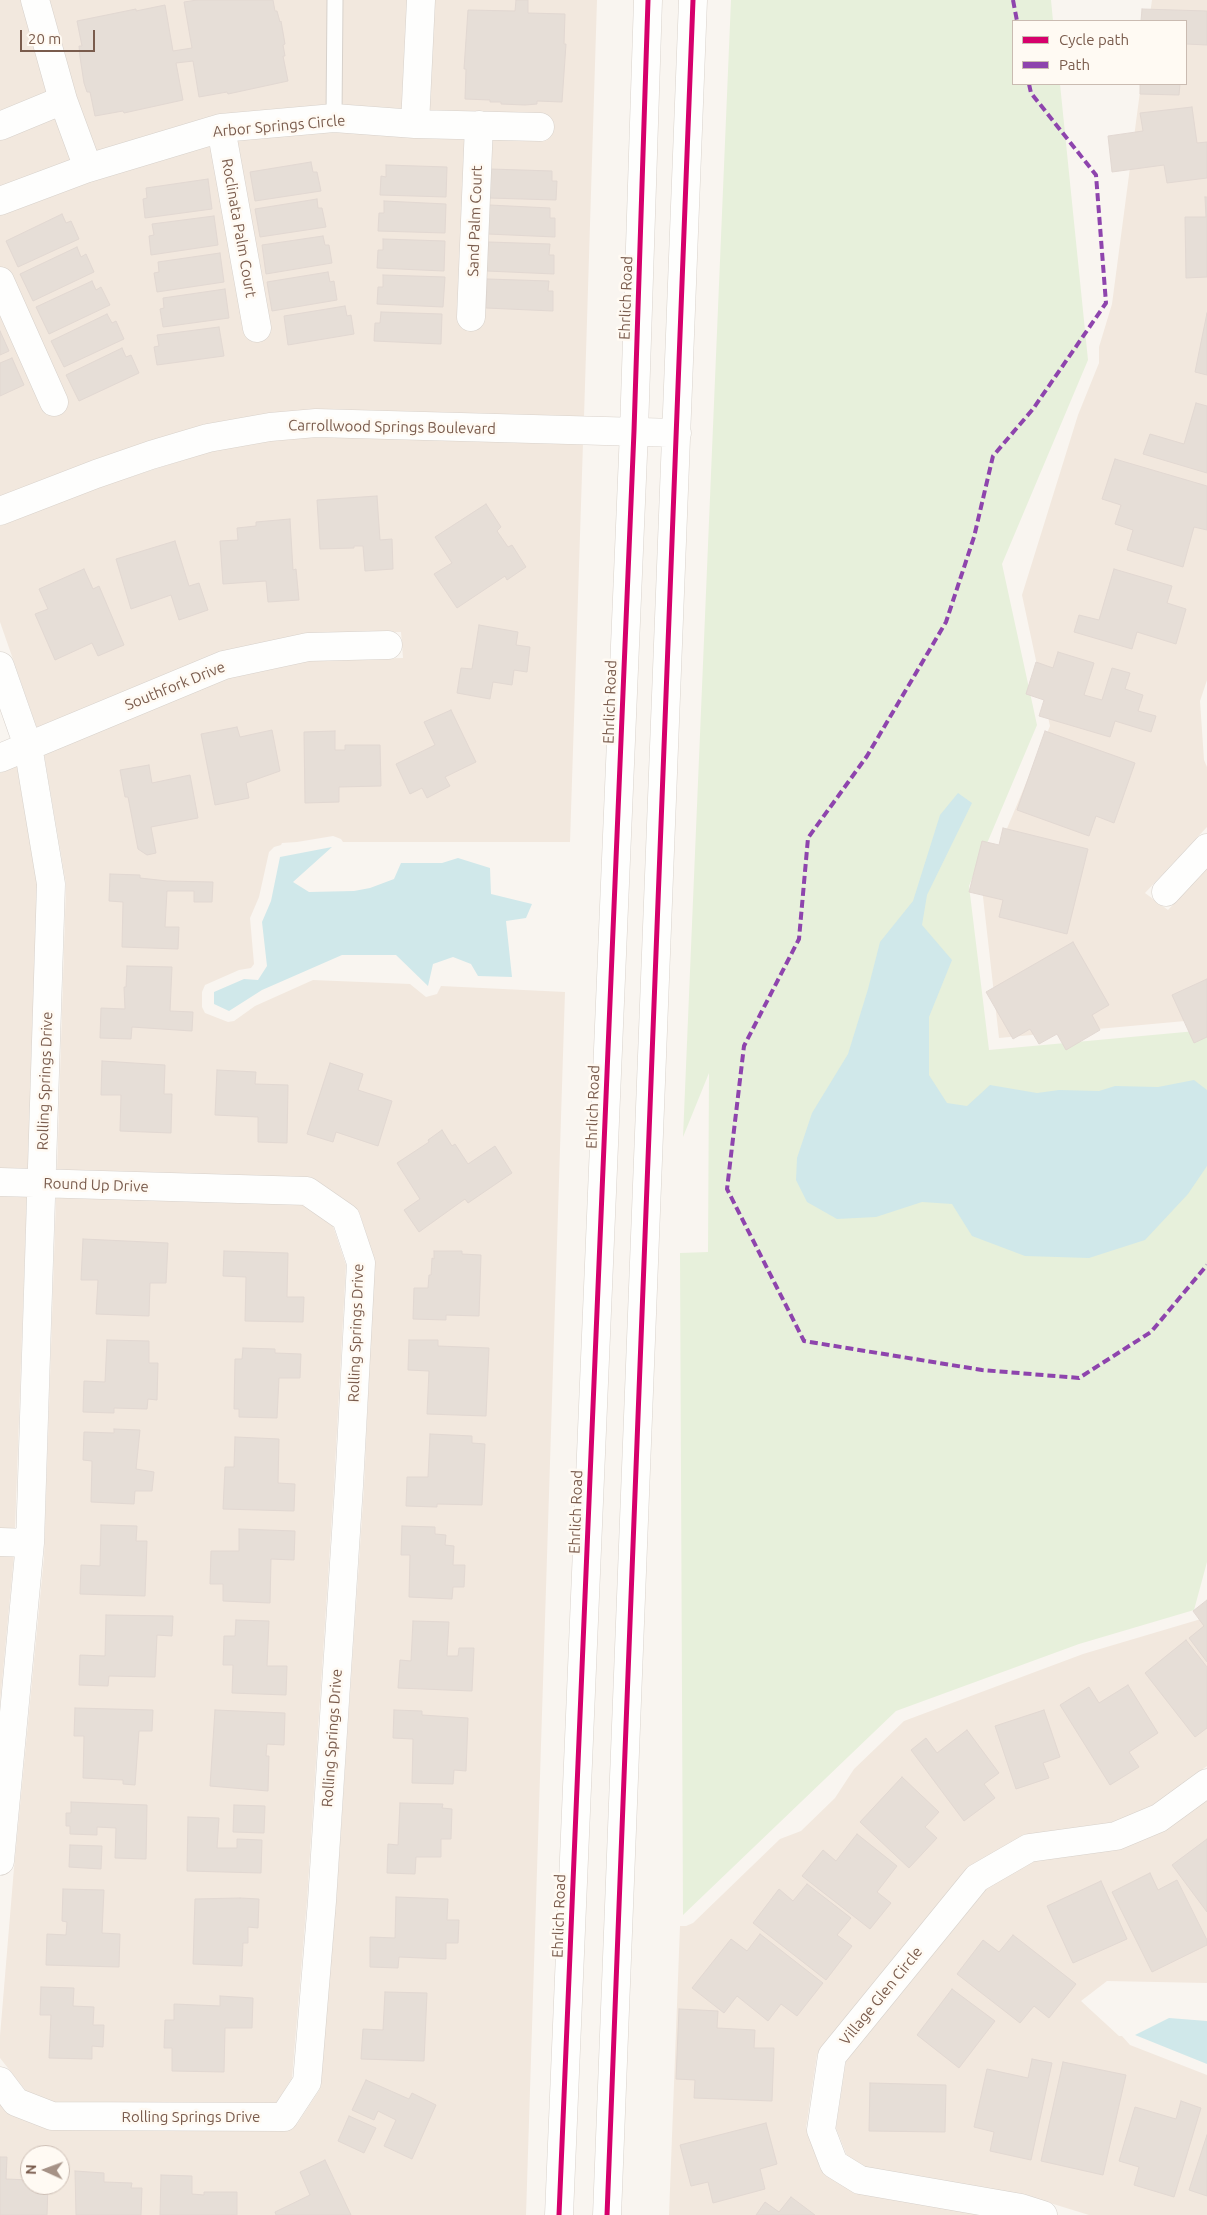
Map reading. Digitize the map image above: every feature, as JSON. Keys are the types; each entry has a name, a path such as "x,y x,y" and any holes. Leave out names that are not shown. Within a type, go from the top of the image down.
{"street":[{"path":"35,0 63,100 88,168"},
{"path":"415,124 421,0"},
{"name":"Ehrlich Road","path":"559,2215 634,431 648,0"},
{"path":"607,2215 693,0"},
{"path":"0,126 63,100"},
{"name":"Arbor Springs Circle","path":"0,201 88,168 220,128 334,118 415,124 540,127"},
{"name":"Sand Palm Court","path":"471,317 480,125"},
{"name":"Roclinata Palm Court","path":"220,128 257,328"},
{"path":"0,281 54,402"},
{"name":"Carrollwood Springs Boulevard","path":"0,512 96,474 150,456 208,438 270,426 316,423 677,433"},
{"name":"Southfork Drive","path":"0,758 224,664 308,647 388,645"},
{"name":"Rolling Springs Drive","path":"0,666 28,746 51,884 30,1543 0,1861"},
{"path":"1166,892 1207,848"},
{"name":"Round Up Drive","path":"0,1182 193,1188"},
{"name":"Rolling Springs Drive","path":"0,2081 16,2102 52,2116 284,2117 307,2082 347,1516 361,1264 346,1218 307,1191 193,1188"},
{"path":"0,1542 30,1543"},
{"name":"Village Glen Circle","path":"1043,2215 1021,2208 860,2180 834,2164 821,2130 832,2056 977,1878 1029,1848 1116,1836 1159,1818 1207,1783"}],"lane":[{"path":"334,118 335,0"}],"shaded area":[{"path":"0,0 597,0 584,417 316,410 0,497"},
{"path":"1152,0 1207,0 1207,680 1200,701 1204,760 1207,767 1207,827 1145,893 1168,910 1207,868 1207,1019 999,1038 982,888 1050,726 1022,595 1078,415 1099,363 1099,347 1112,304 1141,85 1187,85 1187,20 1149,20"},
{"path":"317,436 583,443 570,842 343,842 341,839 333,836 282,843 269,852 259,897 250,918 254,964 251,968 239,970 205,985 202,992 202,1007 205,1013 228,1022 234,1021 255,1006 313,980 410,984 426,997 437,994 441,986 565,992 526,2215 0,2215 0,2104 284,2130 297,2124 320,2089 336,1902 364,1487 374,1260 360,1214 355,1208 315,1181 57,1171 66,884 44,754 229,677 310,660 403,658 401,632 308,634 37,728 0,622 0,526 102,486 212,451 272,440"},
{"path":"17,766 37,884 28,1170 0,1169 0,773"},
{"path":"0,1195 27,1196 15,1530 0,1529"},
{"path":"56,1197 302,1204 333,1226 346,1265 334,1485 307,1900 292,2078 276,2104 55,2103 26,2091 0,2058 0,2036 14,1868 44,1557"},
{"path":"0,1555 14,1555 0,1703"},
{"path":"1207,1609 1207,1766 1151,1807 1112,1824 1021,1837 969,1867 817,2055 806,2128 820,2168 826,2175 852,2191 984,2215 669,2215 680,1926 693,1923 780,1839 801,1831 835,1798 854,1769 904,1721 1083,1654 1201,1619"},
{"path":"1207,1800 1207,1983 1107,1981 1081,2001 1130,2045 1207,2075 1207,2215 1089,2215 1024,2195 866,2168 847,2156 836,2128 846,2061 987,1888 1035,1860"}],"green space":[{"path":"731,0 1051,0 1053,20 1012,20 1012,85 1060,85 1088,360 1002,564 1037,725 969,886 989,1050 1207,1030 1207,1562 1194,1610 1079,1644 896,1711 683,1915 680,1253 708,1252 709,1073 683,1137"}],"water":[{"path":"958,793 972,803 927,895 922,925 952,960 929,1017 929,1075 947,1103 967,1106 990,1085 1037,1093 1059,1090 1099,1091 1115,1086 1158,1087 1194,1080 1207,1090 1207,1166 1188,1194 1145,1240 1089,1258 1025,1256 972,1236 952,1204 922,1202 876,1217 837,1219 807,1202 796,1180 797,1158 812,1113 848,1054 880,942 913,901 940,815"},
{"path":"332,847 293,882 309,892 354,891 370,888 394,879 401,863 442,863 458,858 490,868 491,894 532,904 526,918 506,921 512,977 478,976 471,964 453,957 433,964 428,986 396,955 342,955 262,990 229,1011 214,1004 214,992 244,979 258,980 267,966 262,922 271,901 280,857"},
{"path":"1169,2018 1207,2021 1207,2064 1135,2035"}],"building":[{"path":"197,0 273,0 275,11 277,11 281,21 285,44 283,45 285,56 283,56 288,81 228,94 227,92 199,97 193,61 176,63 183,100 124,113 123,111 95,116 90,92 87,92 84,83 79,46 82,46 77,21 165,5 173,51 192,48 184,2"},
{"path":"516,0 528,0 528,13 565,14 564,44 566,44 562,102 537,101 537,104 525,105 465,99 466,69 464,69 468,10 515,11"},
{"path":"1142,9 1207,11 1207,45 1187,44 1187,20 1141,20"},
{"path":"1140,85 1180,85 1179,95 1140,94"},
{"path":"1192,107 1197,143 1207,142 1207,178 1167,183 1164,165 1112,172 1108,136 1143,131 1140,113"},
{"path":"311,162 313,172 317,172 321,191 255,201 250,172"},
{"path":"386,165 447,167 446,197 380,195 381,176 386,177"},
{"path":"490,169 552,171 552,181 557,181 556,200 489,198"},
{"path":"208,179 212,209 145,218 143,199 147,198 146,188"},
{"path":"1205,197 1207,197 1207,277 1186,278 1185,217 1206,217"},
{"path":"317,199 318,208 322,208 326,227 260,237 255,209"},
{"path":"384,201 446,204 445,233 378,231 379,213 384,213"},
{"path":"489,205 550,208 550,218 555,218 555,237 488,234"},
{"path":"62,214 66,223 71,221 79,239 18,267 6,241"},
{"path":"214,216 218,245 151,255 149,236 154,235 152,224"},
{"path":"323,236 325,245 329,245 332,263 266,274 262,245"},
{"path":"383,239 445,241 444,271 377,268 378,250 383,250"},
{"path":"488,242 550,244 549,255 554,255 554,274 487,271"},
{"path":"77,247 81,257 86,254 94,272 33,301 20,274"},
{"path":"220,253 224,282 157,292 154,273 159,272 158,262"},
{"path":"328,272 330,282 334,281 337,300 272,311 267,282"},
{"path":"383,275 445,277 443,307 377,304 378,287 383,287"},
{"path":"487,279 549,281 548,291 553,291 553,311 486,308"},
{"path":"92,281 96,290 101,287 110,305 49,334 36,307"},
{"path":"225,289 229,318 163,327 160,309 164,308 163,298"},
{"path":"345,306 347,316 351,315 354,334 288,345 284,316"},
{"path":"381,312 442,314 441,344 374,341 375,323 380,323"},
{"path":"1207,313 1207,375 1195,372"},
{"path":"107,314 112,323 116,321 124,339 64,367 51,341"},
{"path":"219,327 224,356 157,365 154,347 159,346 157,335"},
{"path":"0,331 9,351 0,355"},
{"path":"122,348 126,357 131,355 139,373 79,401 66,375"},
{"path":"12,358 24,385 0,396 0,363"},
{"path":"1196,403 1207,406 1207,473 1143,454 1150,434 1184,444"},
{"path":"1115,459 1207,486 1207,530 1194,527 1183,567 1127,550 1133,530 1115,524 1121,505 1102,499"},
{"path":"377,496 380,540 392,539 393,569 365,571 363,546 320,549 317,500"},
{"path":"486,504 501,527 497,531 508,547 512,545 526,567 507,580 505,576 457,608 434,574 452,563 435,537"},
{"path":"290,519 293,570 296,569 299,600 268,602 266,581 223,584 220,541 238,540 237,528 256,526 256,522"},
{"path":"175,541 189,586 199,583 208,610 179,620 171,595 131,609 116,559"},
{"path":"84,569 93,589 99,586 124,645 98,656 92,643 55,660 35,614 48,609 39,589"},
{"path":"1114,569 1172,586 1167,603 1186,609 1176,644 1137,632 1132,649 1074,632 1079,615 1099,620"},
{"path":"479,625 518,632 516,645 530,647 527,672 514,670 512,685 493,682 490,699 457,693 461,668 472,669"},
{"path":"1058,652 1094,663 1084,695 1102,700 1112,668 1130,673 1125,689 1143,695 1138,711 1156,716 1151,732 1115,721 1110,737 1039,716 1044,700 1026,694 1036,662 1053,668"},
{"path":"451,710 476,762 445,777 450,786 427,798 422,788 410,794 396,764 435,745 424,722"},
{"path":"237,727 240,737 272,730 280,771 246,783 249,798 215,805 201,734"},
{"path":"335,731 335,750 345,750 345,745 380,745 381,786 339,787 339,802 305,803 304,732"},
{"path":"1045,731 1135,763 1114,823 1096,816 1089,836 1017,810"},
{"path":"149,765 152,783 190,775 198,818 151,827 156,853 147,855 138,849 128,797 125,797 120,770"},
{"path":"1003,828 1088,849 1067,934 999,917 1003,900 969,892 982,841 999,845"},
{"path":"110,874 140,875 140,878 167,881 213,882 212,902 194,902 194,891 167,891 165,927 179,927 178,949 122,947 123,902 109,901"},
{"path":"1073,942 1109,1005 1092,1015 1100,1030 1066,1050 1057,1034 1039,1044 1030,1029 1013,1039 986,992"},
{"path":"127,966 172,967 170,1011 193,1012 192,1031 132,1027 131,1039 100,1038 101,1008 125,1009 124,987 126,987"},
{"path":"1207,979 1207,1037 1194,1043 1172,995"},
{"path":"102,1061 165,1065 164,1094 172,1094 171,1133 120,1131 121,1095 101,1095"},
{"path":"330,1063 363,1074 358,1090 392,1101 378,1146 336,1132 333,1142 307,1134"},
{"path":"217,1070 256,1072 255,1084 288,1085 287,1143 258,1142 258,1117 215,1115"},
{"path":"442,1130 452,1146 455,1144 468,1164 495,1146 512,1173 468,1203 465,1199 419,1232 404,1210 420,1199 397,1163 429,1142 428,1140"},
{"path":"83,1239 168,1243 166,1283 150,1283 149,1316 96,1314 98,1280 81,1280"},
{"path":"224,1251 288,1253 287,1297 304,1297 303,1322 245,1321 246,1277 223,1276"},
{"path":"434,1251 462,1251 462,1254 481,1255 479,1316 446,1315 446,1320 413,1319 414,1288 428,1288"},
{"path":"107,1340 149,1341 149,1363 158,1363 157,1400 148,1399 147,1409 114,1408 114,1413 83,1412 84,1381 105,1382"},
{"path":"409,1340 438,1340 438,1346 489,1348 486,1416 427,1414 429,1371 408,1370"},
{"path":"243,1348 275,1349 275,1353 301,1354 300,1378 279,1378 277,1418 239,1417 239,1409 234,1409 235,1359 242,1359"},
{"path":"114,1429 140,1430 136,1469 154,1472 152,1491 135,1491 134,1504 91,1502 92,1461 83,1460 84,1432 114,1433"},
{"path":"430,1434 472,1436 472,1443 485,1444 482,1505 437,1504 437,1507 406,1506 407,1477 428,1477"},
{"path":"235,1437 279,1439 278,1483 295,1484 294,1511 223,1509 225,1467 234,1467"},
{"path":"101,1525 137,1526 136,1541 147,1541 145,1596 80,1594 81,1565 100,1566"},
{"path":"402,1526 435,1527 435,1534 446,1535 445,1545 454,1546 453,1565 465,1565 464,1587 453,1587 452,1599 409,1597 410,1555 401,1555"},
{"path":"239,1529 295,1531 294,1560 271,1559 270,1603 223,1601 223,1584 210,1584 211,1551 239,1551"},
{"path":"1207,1600 1207,1662 1189,1638 1204,1626 1193,1611"},
{"path":"106,1615 173,1616 172,1636 157,1635 155,1677 109,1676 108,1686 79,1685 80,1655 105,1656"},
{"path":"236,1620 269,1621 267,1666 287,1666 286,1695 232,1693 233,1665 223,1665 224,1636 235,1636"},
{"path":"413,1621 449,1622 447,1656 458,1656 459,1648 474,1648 472,1691 398,1688 400,1660 411,1661"},
{"path":"1186,1640 1207,1667 1207,1728 1195,1737 1145,1673"},
{"path":"1128,1685 1158,1733 1129,1752 1139,1767 1110,1785 1060,1705 1089,1687 1099,1703"},
{"path":"75,1708 153,1710 152,1731 139,1731 135,1785 123,1784 123,1780 83,1778 84,1736 74,1736"},
{"path":"215,1710 285,1713 284,1745 267,1744 266,1756 269,1756 268,1791 210,1786"},
{"path":"394,1710 422,1711 422,1715 468,1718 466,1771 454,1770 453,1784 412,1783 413,1739 393,1738"},
{"path":"1044,1710 1060,1757 1043,1763 1049,1778 1016,1789 995,1726"},
{"path":"967,1730 999,1773 984,1784 995,1798 964,1821 911,1750 926,1738 937,1753"},
{"path":"902,1777 939,1812 925,1827 937,1838 909,1868 860,1822"},
{"path":"71,1802 147,1805 146,1859 115,1858 116,1828 97,1827 97,1835 70,1834 70,1826 66,1826 66,1813 71,1813"},
{"path":"400,1803 443,1804 442,1808 452,1809 451,1839 441,1839 441,1857 416,1857 415,1874 387,1873 388,1844 398,1845"},
{"path":"234,1805 265,1806 264,1833 233,1832"},
{"path":"188,1817 219,1818 217,1848 237,1848 237,1839 262,1840 261,1873 187,1871"},
{"path":"857,1834 897,1866 877,1892 891,1903 870,1929 802,1876 823,1850 836,1861"},
{"path":"1207,1839 1207,1912 1172,1865"},
{"path":"70,1845 102,1846 101,1869 69,1867"},
{"path":"1150,1873 1158,1890 1177,1880 1207,1940 1207,1945 1152,1972 1112,1892"},
{"path":"1101,1881 1127,1939 1073,1963 1047,1906"},
{"path":"807,1884 851,1918 837,1935 852,1946 826,1980 753,1923 779,1889 793,1901"},
{"path":"63,1889 104,1890 102,1933 120,1934 119,1967 46,1965 47,1934 66,1935 67,1922 62,1921"},
{"path":"396,1897 448,1899 447,1920 459,1920 458,1943 446,1943 446,1959 399,1957 398,1968 370,1967 370,1937 395,1938"},
{"path":"195,1899 259,1899 258,1928 248,1927 248,1943 243,1943 242,1966 193,1964"},
{"path":"760,1934 823,1983 797,2016 781,2004 768,2021 737,1996 724,2013 692,1988 731,1939 747,1951"},
{"path":"1013,1935 1076,1984 1049,2018 1034,2006 1020,2023 957,1974 983,1940 999,1952"},
{"path":"41,1987 74,1988 73,2006 94,2007 93,2025 104,2025 103,2047 92,2046 92,2059 49,2058 51,2015 40,2015"},
{"path":"952,1989 995,2021 959,2068 917,2035"},
{"path":"385,1992 427,1993 424,2061 361,2059 363,2029 383,2030"},
{"path":"220,1996 253,1998 252,2028 225,2028 224,2072 172,2071 172,2048 164,2048 165,2020 174,2020 174,2004 220,2006"},
{"path":"679,2009 718,2011 717,2028 755,2030 754,2048 774,2048 772,2101 694,2098 695,2080 676,2079"},
{"path":"1032,2059 1052,2063 1031,2160 990,2151 994,2132 974,2127 987,2069 1028,2078"},
{"path":"1063,2062 1126,2075 1103,2175 1041,2161"},
{"path":"366,2080 409,2099 412,2093 436,2105 412,2159 384,2146 396,2120 378,2111 374,2120 352,2110"},
{"path":"870,2083 946,2085 945,2132 869,2131"},
{"path":"1181,2101 1201,2108 1174,2197 1134,2185 1139,2167 1119,2161 1135,2107 1176,2119"},
{"path":"349,2116 376,2128 364,2153 338,2141"},
{"path":"766,2123 777,2164 760,2169 765,2189 713,2203 708,2182 691,2186 680,2145"},
{"path":"1207,2135 1207,2196 1189,2190"},
{"path":"0,2157 7,2157 6,2179 20,2180 20,2195 48,2195 47,2215 0,2215"},
{"path":"325,2160 351,2215 276,2215 275,2212 310,2195 300,2172"},
{"path":"75,2171 104,2173 104,2182 132,2183 131,2188 142,2188 141,2215 76,2215"},
{"path":"161,2175 192,2176 192,2194 204,2195 204,2192 237,2192 237,2215 160,2215"},
{"path":"791,2197 815,2215 756,2215 765,2202 779,2212"}],"marked path":[{"path":"1013,0 1017,20"},
{"path":"1029,85 1031,93 1096,175 1106,303 1033,409 993,456 974,537 946,622 867,756 808,838 799,939 744,1046 727,1189 804,1341 982,1370 1079,1378 1151,1332 1207,1265"}],"cycle path":[{"path":"559,2215 634,431 648,0"},
{"path":"607,2215 693,0"}]}
